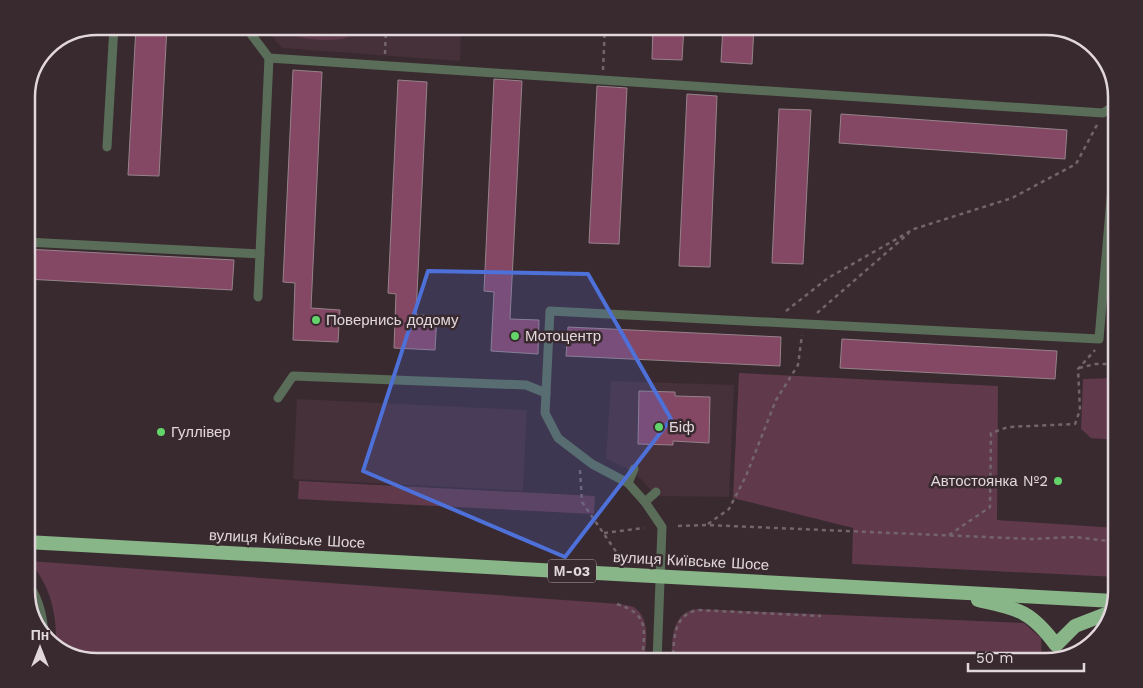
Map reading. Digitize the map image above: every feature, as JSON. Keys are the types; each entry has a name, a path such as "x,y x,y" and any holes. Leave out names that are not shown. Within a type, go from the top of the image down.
{"highway":[{"name":"вулиця Київське Шосе","path":"35,542 1107,600"},
{"path":"934,591 1002,605 1030,615 1042,625 1056,645 1075,626 1103,615"}],"lane":[{"path":"107,147 113,35"},
{"path":"252,35 269,58 258,297"},
{"path":"269,58 1103,114 1108,110"},
{"path":"657,653 662,527 645,502 628,484 610,475 558,438 545,413 550,311 1099,340 1108,234"},
{"path":"35,242 260,254"},
{"path":"278,398 293,376 526,385 546,393"},
{"path":"628,484 634,469"},
{"path":"645,502 656,492"},
{"path":"35,593 43,623"}],"path":[{"path":"384,66 386,35"},
{"path":"602,80 604,35"},
{"path":"770,322 828,278 914,229 1012,198 1076,164 1103,114"},
{"path":"707,525 730,509 746,476 776,400 798,366 804,324 914,229"},
{"path":"948,536 990,507 992,433 1008,427 1075,424 1080,410 1078,369 1095,351 1099,340"},
{"path":"1078,369 1095,364 1108,364"},
{"path":"579,454 582,502 616,552"},
{"path":"678,526 707,525 1031,539 1075,537 1108,541"},
{"path":"604,533 644,528"},
{"path":"617,604 633,609 642,623 644,634 643,653"},
{"path":"674,653 675,630 683,615 697,610 821,616"}],"highlighted area":[{"path":"428,271 588,274 671,419 565,557 363,471"}],"shaded area":[{"path":"271,35 461,35 460,61 282,48"},
{"path":"292,35 351,35 329,40"},
{"path":"739,373 998,386 997,520 1108,527 1108,577 852,564 853,528 733,498"},
{"path":"1108,378 1108,439 1091,438 1081,429 1083,379"},
{"path":"611,381 734,385 729,497 656,496 642,480 626,468 606,459"},
{"path":"297,399 527,410 523,491 293,479"},
{"path":"299,481 595,496 594,514 298,499"},
{"path":"35,561 619,604 631,606 640,613 645,626 646,648 645,653 97,653 81,651 65,644 65,623 55,623 51,601 43,580 35,568"},
{"path":"698,609 1024,623 1041,638 1042,653 672,653 675,628 682,615"}],"building":[{"path":"136,35 167,35 159,176 128,175"},
{"path":"653,35 683,35 682,60 652,59"},
{"path":"722,35 754,35 752,64 721,62"},
{"path":"293,70 322,72 311,308 340,310 338,342 293,340 295,283 283,282"},
{"path":"494,79 522,81 510,319 539,320 538,354 491,351 494,292 484,291"},
{"path":"398,80 427,82 416,315 437,316 435,350 394,348 396,294 388,293"},
{"path":"597,86 627,88 619,244 589,243"},
{"path":"687,94 717,96 710,267 679,266"},
{"path":"779,109 811,110 803,264 772,263"},
{"path":"841,114 1067,130 1065,159 839,143"},
{"path":"35,249 234,260 232,290 35,279"},
{"path":"568,327 781,337 780,366 566,356"},
{"path":"842,339 1057,351 1055,379 840,368"},
{"path":"639,391 675,392 675,396 710,397 709,443 673,441 673,445 638,444"}],"place":[{"name":"Повернись додому","path":"316,320"},
{"name":"Мотоцентр","path":"515,336"},
{"name":"Біф","path":"659,427"},
{"name":"Гуллівер","path":"161,432"},
{"name":"Автостоянка №2","path":"1058,481"}]}
